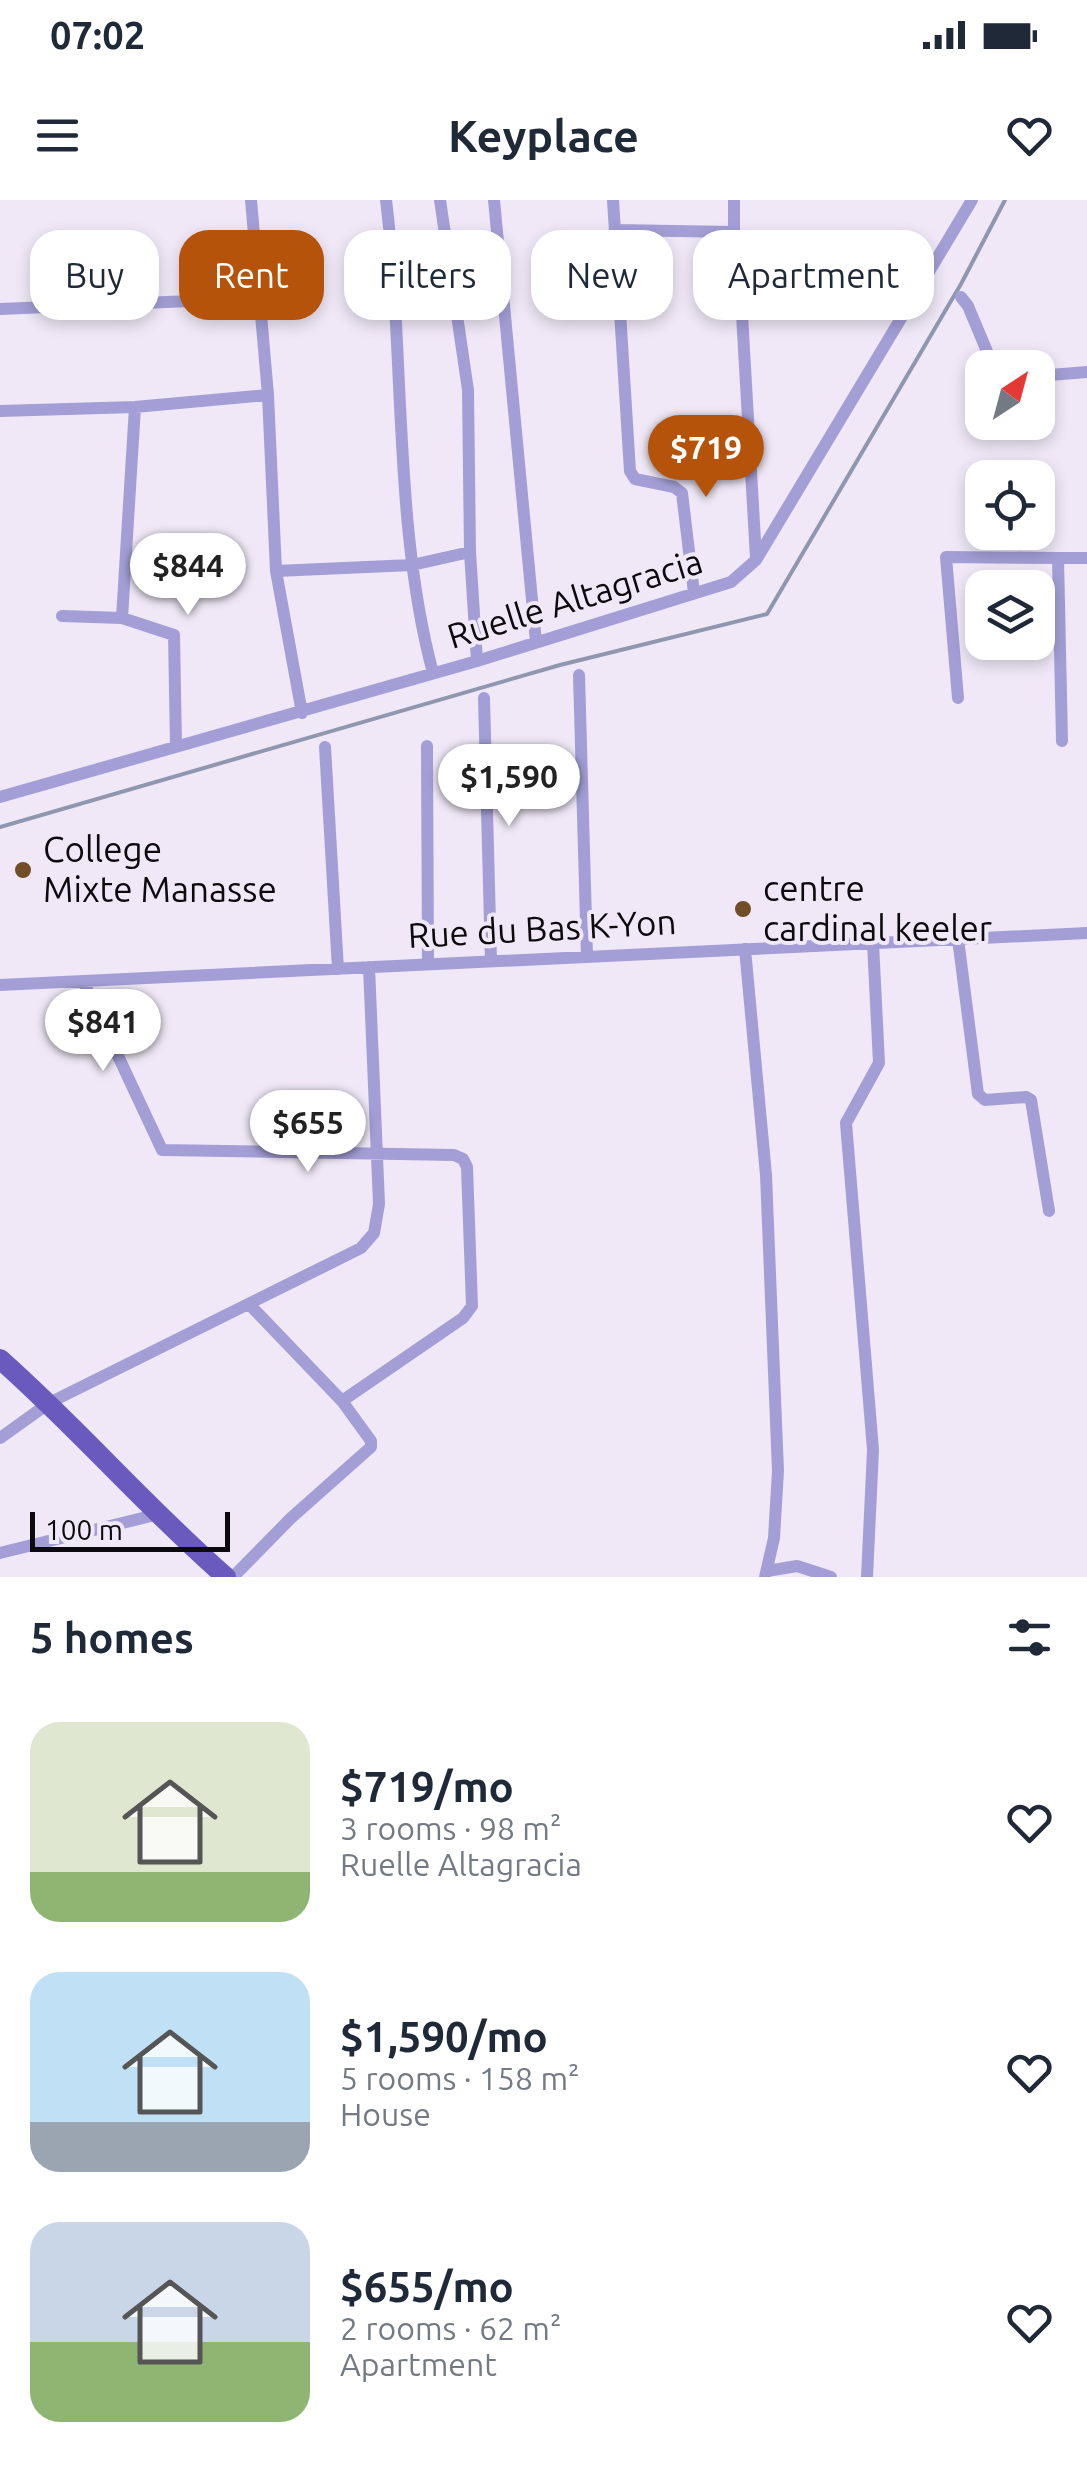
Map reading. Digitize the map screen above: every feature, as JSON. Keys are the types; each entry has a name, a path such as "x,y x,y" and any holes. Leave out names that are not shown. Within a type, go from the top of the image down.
{"main road":[{"path":"0,1359 158,1514 230,1577"}],"street":[{"path":"250,200 253,230"},
{"path":"386,200 393,254 412,566 433,673"},
{"path":"440,200 468,390 470,552 477,661"},
{"path":"494,200 536,642"},
{"path":"613,200 615,230"},
{"path":"734,200 734,230"},
{"name":"Ruelle Altagracia","path":"0,797 302,713 731,582 756,560 972,200"},
{"path":"961,297 986,350"},
{"path":"0,309 179,301"},
{"path":"262,320 276,571 302,713"},
{"path":"621,320 630,470 636,479 674,486 682,493 694,594"},
{"path":"742,320 756,560"},
{"path":"1055,375 1087,372"},
{"path":"0,411 135,407 268,395"},
{"path":"122,618 135,407"},
{"path":"276,571 412,566 470,552"},
{"path":"958,698 946,556 1087,558"},
{"path":"1058,558 1062,741"},
{"path":"62,616 122,618 174,635 176,746"},
{"path":"579,676 588,956"},
{"path":"484,698 492,961"},
{"path":"427,746 428,964"},
{"path":"325,747 338,968"},
{"name":"Rue du Bas K-Yon","path":"0,984 1083,936"},
{"path":"958,939 978,1094 985,1100 1032,1100 1048,1210"},
{"path":"867,1577 873,1450 846,1124 879,1063 873,943"},
{"path":"744,949 766,1176 778,1471 777,1515 766,1574 797,1566 831,1577"},
{"path":"0,1438 49,1403 361,1248 374,1233 379,1155 368,967"},
{"path":"83,980 162,1150 462,1158 466,1167 474,1298 463,1318 342,1401"},
{"path":"230,1577 371,1447 342,1401 249,1304"},
{"path":"0,1553 158,1514"}],"waterway":[{"path":"0,827 560,665 767,614 961,284 1005,200"}],"place":[{"name":"College Mixte Manasse","path":"23,870"},
{"name":"centre cardinal keeler","path":"743,909"}]}
